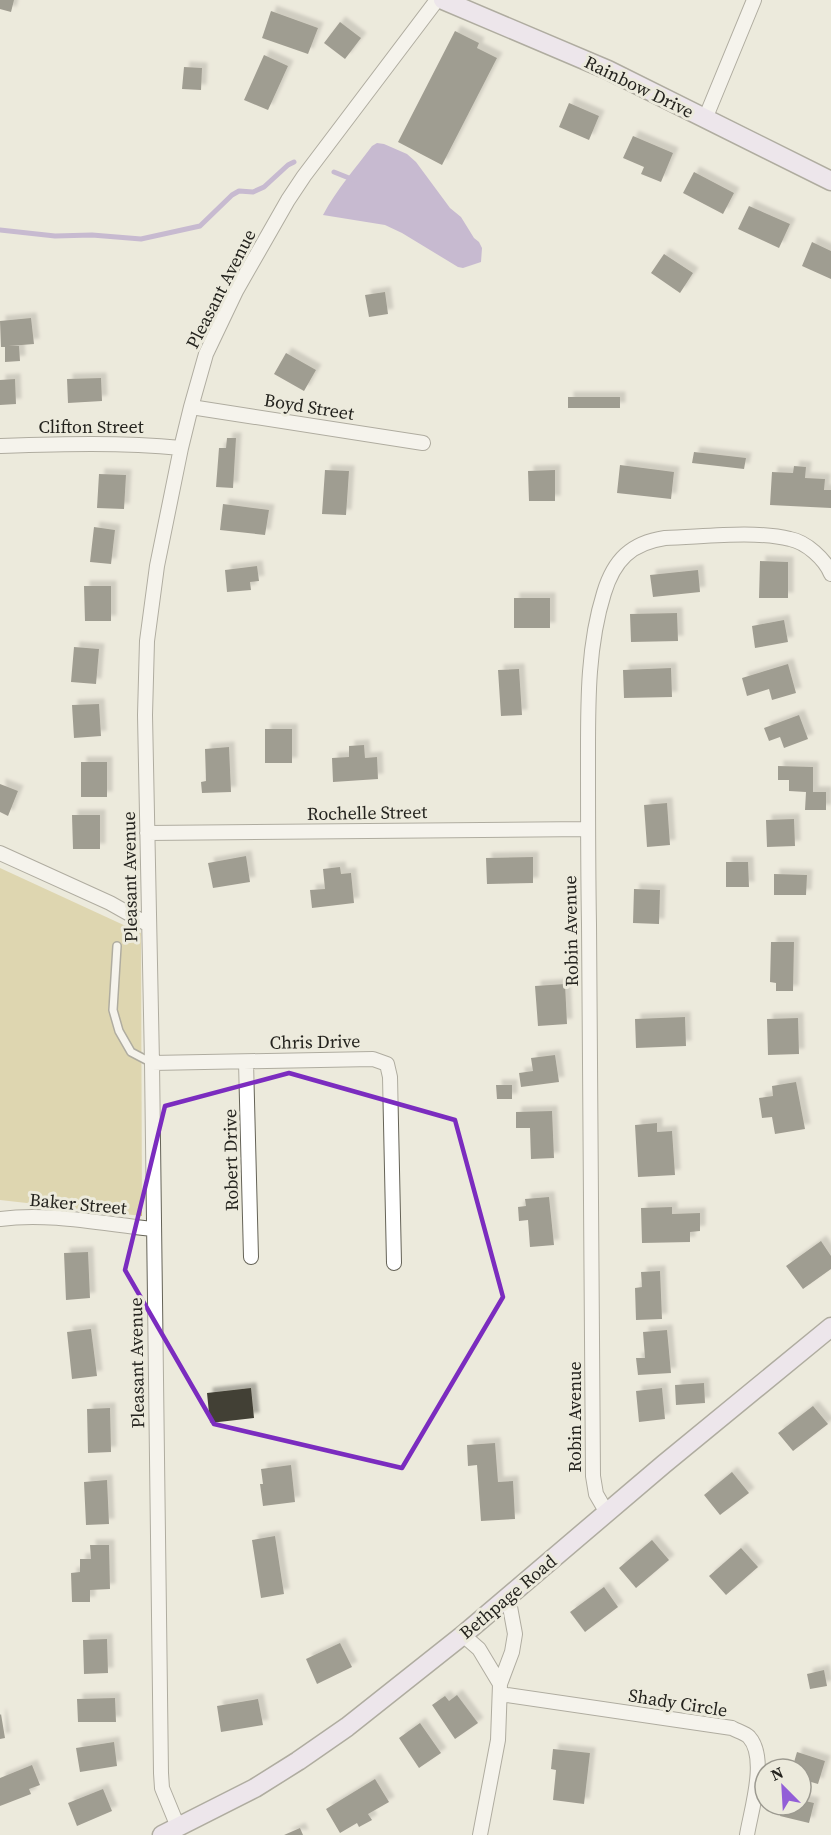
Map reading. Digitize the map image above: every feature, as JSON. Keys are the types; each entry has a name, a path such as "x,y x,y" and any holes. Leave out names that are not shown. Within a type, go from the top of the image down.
{"street":[{"name":"Pleasant Avenue","path":"170,1831 161,1773 145,715 147,641 157,566 190,407 206,354 236,291 304,176 437,0"},
{"name":"Rainbow Drive","path":"443,0 608,70 831,182"},
{"path":"705,119 754,0"},
{"name":"Boyd Street","path":"190,407 423,443"},
{"name":"Clifton Street","path":"0,446 87,444 181,448"},
{"name":"Robin Avenue","path":"607,1513 596,1494 593,1476 588,829 588,703 592,648 604,593 614,568 624,556 636,546 665,538 754,535 792,539 818,554 831,574"},
{"name":"Rochelle Street","path":"147,833 588,829"},
{"path":"0,853 110,903 149,925"},
{"name":"Chris Drive","path":"152,1063 373,1059 387,1064 390,1077 394,1263"},
{"name":"Robert Drive","path":"246,1062 251,1257"},
{"name":"Baker Street","path":"0,1219 48,1218 153,1229"},
{"name":"Bethpage Road","path":"170,1831 255,1788 347,1727 463,1635 831,1327"},
{"path":"480,1835 498,1740 500,1689 512,1652 515,1634 508,1596"},
{"path":"463,1635 479,1648 500,1689"},
{"name":"Shady Circle","path":"500,1689 732,1728 748,1736 758,1754 758,1776 747,1835"}],"lane":[{"path":"117,946 113,1010 119,1031 131,1052 152,1063"}],"highlighted area":[{"path":"289,1073 455,1120 503,1297 402,1468 214,1424 125,1270 165,1106"}],"shaded area":[{"path":"377,143 407,154 416,162 479,242 482,248 481,262 463,268 458,267 385,225 323,215 346,180 372,146"},
{"path":"0,868 141,933 142,1216 0,1200"}],"building":[{"path":"0,0 14,0 11,12 0,9"},
{"path":"271,11 318,28 308,54 262,38"},
{"path":"340,22 361,38 345,59 324,43"},
{"path":"455,31 479,43 477,48 497,58 442,165 398,142"},
{"path":"264,55 288,66 268,110 244,100"},
{"path":"184,67 202,68 201,90 182,89"},
{"path":"569,103 599,116 589,140 559,127"},
{"path":"633,136 673,153 661,182 641,174 644,167 623,158"},
{"path":"694,172 734,193 723,214 683,193"},
{"path":"749,206 790,224 779,248 738,229"},
{"path":"812,242 831,251 831,279 802,266"},
{"path":"664,254 693,273 680,293 651,273"},
{"path":"385,292 388,314 369,317 365,295"},
{"path":"31,318 34,344 9,346 19,346 20,361 5,362 5,347 1,347 0,321"},
{"path":"286,353 316,370 304,391 274,374"},
{"path":"101,378 102,401 68,403 67,379"},
{"path":"15,379 16,404 0,405 0,380"},
{"path":"568,397 620,397 620,408 568,408"},
{"path":"227,438 236,438 233,488 216,487 219,448 226,448"},
{"path":"694,452 746,458 744,469 692,463"},
{"path":"620,465 674,472 671,499 617,493"},
{"path":"794,466 806,467 805,478 825,479 824,490 831,490 831,508 770,505 772,472 793,473"},
{"path":"325,470 349,471 346,515 322,514"},
{"path":"555,470 555,501 529,501 528,471"},
{"path":"99,474 126,475 124,509 97,508"},
{"path":"223,504 269,510 265,535 220,530"},
{"path":"94,527 115,530 111,564 90,562"},
{"path":"760,561 788,562 788,598 759,598"},
{"path":"257,566 259,581 250,582 251,590 227,592 225,570"},
{"path":"698,570 700,592 653,597 650,575"},
{"path":"84,586 111,586 111,621 85,621"},
{"path":"514,598 550,598 550,628 514,628"},
{"path":"677,613 678,641 631,642 630,614"},
{"path":"784,620 788,642 755,648 752,626"},
{"path":"74,647 99,649 96,684 71,682"},
{"path":"788,664 796,693 772,700 769,689 747,696 742,678"},
{"path":"671,668 672,697 624,698 623,670"},
{"path":"519,669 522,715 501,716 498,670"},
{"path":"99,704 101,736 74,738 72,705"},
{"path":"799,715 808,739 784,748 780,737 769,741 764,728"},
{"path":"265,729 292,729 292,763 265,763"},
{"path":"364,745 365,758 377,757 378,779 333,782 332,758 349,757 349,746"},
{"path":"229,747 231,792 202,793 201,782 206,781 205,749"},
{"path":"81,762 107,762 107,797 81,797"},
{"path":"778,766 813,767 813,792 826,792 826,810 805,810 806,792 789,791 789,780 778,780"},
{"path":"0,784 18,791 8,816 0,812"},
{"path":"667,803 670,845 647,847 644,805"},
{"path":"72,815 100,815 100,849 73,849"},
{"path":"794,819 795,846 767,847 766,820"},
{"path":"246,856 250,882 213,888 208,863"},
{"path":"533,857 533,883 487,884 486,858"},
{"path":"726,862 748,862 749,887 726,887"},
{"path":"340,867 341,874 351,873 354,903 312,908 310,890 325,889 323,869"},
{"path":"774,874 807,875 806,895 774,895"},
{"path":"634,889 660,890 659,924 633,923"},
{"path":"771,942 794,942 793,991 776,991 776,983 770,982"},
{"path":"565,984 567,1024 538,1026 535,986"},
{"path":"685,1017 686,1046 636,1048 635,1019"},
{"path":"798,1018 799,1054 768,1055 767,1019"},
{"path":"555,1055 559,1082 521,1087 519,1073 533,1071 531,1058"},
{"path":"796,1082 805,1129 775,1134 772,1117 762,1118 759,1098 773,1096 772,1086"},
{"path":"496,1085 512,1085 512,1099 497,1099"},
{"path":"552,1111 554,1158 531,1159 530,1128 516,1128 516,1112"},
{"path":"657,1123 657,1132 672,1131 675,1175 638,1177 635,1125"},
{"path":"549,1197 554,1245 530,1247 528,1220 519,1221 518,1207 526,1206 525,1199"},
{"path":"672,1207 672,1214 700,1213 700,1231 690,1232 690,1242 642,1243 641,1208"},
{"path":"821,1241 831,1256 831,1269 803,1289 786,1266"},
{"path":"88,1252 90,1298 66,1300 64,1253"},
{"path":"660,1271 662,1319 636,1320 635,1288 642,1287 641,1272"},
{"path":"91,1329 97,1376 72,1379 67,1332"},
{"path":"667,1330 671,1373 638,1375 636,1358 645,1358 643,1332"},
{"path":"704,1383 705,1403 676,1405 675,1385"},
{"path":"251,1388 254,1418 210,1423 207,1393"},
{"path":"662,1388 665,1419 639,1422 636,1391"},
{"path":"813,1406 828,1424 793,1451 778,1433"},
{"path":"110,1408 111,1452 88,1453 87,1409"},
{"path":"495,1443 498,1482 513,1481 515,1519 481,1521 477,1465 468,1466 467,1445"},
{"path":"291,1465 295,1502 263,1506 260,1484 263,1484 261,1469"},
{"path":"732,1472 749,1493 720,1515 704,1495"},
{"path":"107,1480 109,1524 86,1525 84,1482"},
{"path":"275,1536 284,1594 261,1598 252,1540"},
{"path":"652,1540 669,1560 636,1588 619,1568"},
{"path":"90,1545 109,1545 110,1589 90,1590 90,1602 72,1602 71,1573 80,1572 80,1559 91,1559"},
{"path":"741,1548 758,1567 726,1595 709,1576"},
{"path":"604,1587 618,1607 585,1632 570,1612"},
{"path":"107,1639 108,1673 84,1674 83,1640"},
{"path":"340,1643 352,1667 317,1684 306,1659"},
{"path":"824,1670 827,1686 810,1689 807,1674"},
{"path":"457,1695 478,1723 455,1739 432,1705 445,1696 449,1701"},
{"path":"115,1698 116,1722 78,1722 77,1699"},
{"path":"258,1699 263,1725 221,1732 217,1706"},
{"path":"0,1715 5,1738 0,1739"},
{"path":"420,1723 441,1753 419,1768 399,1738"},
{"path":"114,1742 117,1766 80,1772 76,1748"},
{"path":"553,1749 590,1753 584,1804 553,1800 556,1770 551,1769"},
{"path":"797,1752 813,1757 796,1757"},
{"path":"813,1757 825,1761 818,1784 813,1783"},
{"path":"32,1765 40,1785 29,1789 31,1794 0,1806 0,1778"},
{"path":"375,1779 389,1802 368,1814 372,1820 359,1827 357,1823 340,1833 326,1809"},
{"path":"103,1789 112,1811 77,1826 68,1803"},
{"path":"784,1817 810,1817 809,1823"},
{"path":"300,1828 303,1835 284,1835"}],"waterway":[{"path":"0,230 55,236 92,235 141,239 200,226 232,195 239,191 253,192 264,187 294,162"},
{"path":"334,172 354,180"}]}
